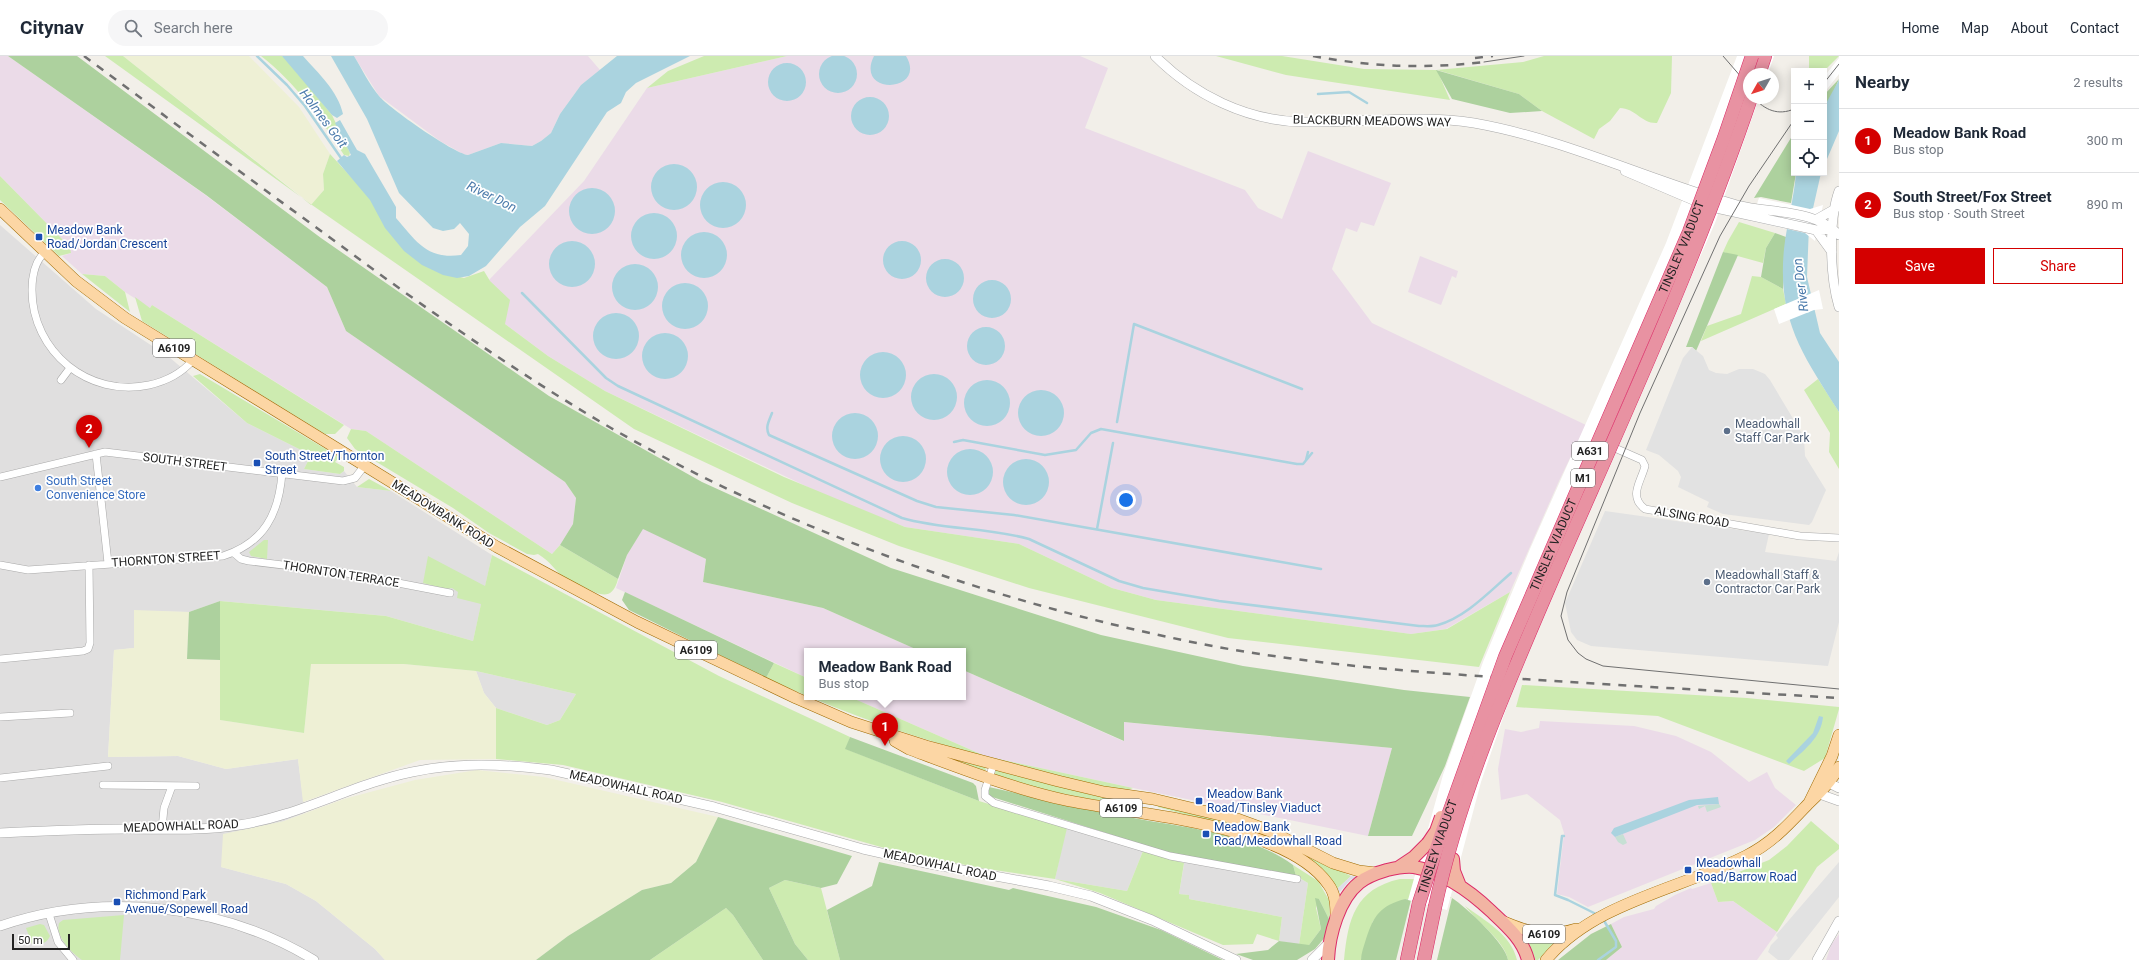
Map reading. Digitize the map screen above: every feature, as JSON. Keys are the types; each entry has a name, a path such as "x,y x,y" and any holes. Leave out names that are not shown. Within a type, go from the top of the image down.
{"highway":[{"name":"TINSLEY VIADUCT","path":"1398,867 1414,857 1428,843 1436,831 1501,656 1685,229 1723,127 1746,56"},
{"name":"TINSLEY VIADUCT","path":"1407,960 1419,903 1441,835 1505,657 1689,232 1724,138 1752,56"},
{"path":"1761,68 1765,56"},
{"path":"1766,68 1770,56"},
{"name":"TINSLEY VIADUCT","path":"1424,960 1454,829 1516,664 1699,239 1749,104"},
{"name":"TINSLEY VIADUCT","path":"1460,886 1454,871 1453,859 1458,830 1519,666 1703,244 1754,104"},
{"path":"1328,960 1329,944 1336,920 1349,893 1359,882 1376,873 1398,867 1414,867 1460,886 1482,903 1502,921 1523,946 1528,960"}],"main road":[{"name":"MEADOWBANK ROAD","path":"0,209 45,252 102,302 193,360 497,547 637,622 796,698 883,733"},
{"name":"A6109","path":"883,733 1058,782 1104,792 1153,799 1237,819 1270,831 1333,863 1359,871 1376,873"},
{"name":"A6109","path":"883,733 909,749 989,778 1065,800 1224,828 1255,838 1296,856 1317,870 1329,885 1335,898 1336,920"},
{"name":"A6109","path":"1829,784 1832,756 1839,735"},
{"name":"A6109","path":"1546,960 1567,939 1609,914 1746,856 1779,834 1808,805 1816,793 1829,784 1839,767"},
{"path":"1151,814 1153,799"},
{"name":"A6109","path":"1502,921 1535,934 1565,932 1590,924"}],"street":[{"name":"BLACKBURN MEADOWS WAY","path":"1155,56 1176,76 1202,94 1230,107 1266,117 1302,122 1411,120 1472,123 1527,135 1603,159 1681,188 1738,205 1814,218 1837,229"},
{"name":"BLACKBURN MEADOWS WAY","path":"1603,159 1632,175 1707,206 1813,230 1837,229"},
{"path":"1839,191 1835,209 1837,229 1832,252 1832,272 1837,289 1839,308"},
{"path":"1814,218 1835,209"},
{"path":"1813,230 1832,252"},
{"path":"45,252 35,264 32,275 33,307 44,337 59,358 70,368 82,376 106,385 140,387 159,383 178,374 193,360"},
{"path":"61,380 70,368"},
{"name":"ALSING ROAD","path":"1599,441 1642,460 1645,466 1636,491 1637,500 1645,509 1800,536 1839,538"},
{"name":"SOUTH STREET","path":"0,478 96,454 116,453 343,482 355,478 365,465"},
{"path":"96,454 108,563"},
{"name":"THORNTON STREET","path":"0,565 28,570 108,563 212,558 234,552 255,538 273,517 280,495 282,474"},
{"name":"THORNTON TERRACE","path":"234,552 241,559 249,561 342,572 450,593"},
{"path":"0,659 83,651 88,649 90,643 89,565"},
{"path":"0,717 70,713"},
{"path":"994,763 985,796 994,804 1170,856 1297,879"},
{"name":"MEADOWHALL ROAD","path":"0,834 73,829 221,827 261,821 389,778 426,769 474,765 528,767 550,770 714,807 864,849 937,866 1049,886 1091,896 1152,920 1236,960"},
{"path":"0,778 108,766"},
{"path":"103,785 196,786"},
{"path":"162,828 164,808 172,786"},
{"path":"1816,793 1839,801"},
{"path":"0,926 49,914 102,908 132,908 196,914 231,922 267,935 314,960"},
{"path":"49,914 58,942 73,960"},
{"path":"1817,960 1839,921"},
{"path":"1312,960 1329,944"}],"shaded area":[{"path":"0,56 8,56 204,194 327,287 346,331 565,482 576,498 573,524 560,545 552,554 366,431 351,429 152,305 150,308 125,292 105,276 82,274 62,256 71,253 63,240 0,176"},
{"path":"354,56 588,56 600,70 581,85 560,114 551,133 541,141 532,146 501,143 468,155 463,154 440,141 379,96"},
{"path":"787,56 1080,56 1108,68 1085,128 1245,190 1258,208 1282,219 1308,151 1391,183 1374,226 1361,222 1357,232 1346,228 1332,269 1372,323 1586,425 1559,481 1510,592 1446,629 1411,634 1156,600 1112,588 1019,544 905,527 833,499 605,391 548,356 505,324 489,280 584,181 647,88"},
{"path":"0,225 96,309 169,357 247,423 311,455 304,469 340,474 344,471 357,487 391,491 492,555 473,641 386,616 220,601 189,612 134,611 134,648 114,650 108,757 178,756 226,769 298,759 305,813 284,821 221,867 286,884 316,901 375,949 385,960 0,960"},
{"path":"1420,256 1458,271 1456,278 1452,276 1441,305 1408,292"},
{"name":"Meadowhall Staff Car Park","path":"1692,347 1703,356 1709,370 1716,373 1727,374 1739,369 1753,369 1765,374 1770,380 1804,437 1805,456 1826,490 1812,522 1809,525 1723,514 1707,507 1709,502 1678,487 1681,477 1678,471 1659,455 1646,450 1683,358"},
{"name":"Meadowhall Staff & Contractor Car Park","path":"1605,511 1769,534 1765,552 1836,561 1839,552 1839,622 1828,666 1591,646 1577,640 1571,632 1565,603"},
{"path":"643,528 706,559 703,582 823,608 913,648 804,648 804,677 616,588 627,555"},
{"path":"476,671 576,694 560,720 547,725 496,708 484,693"},
{"path":"966,671 1123,741 1123,722 1392,748 1368,836 985,756 857,700 966,700"},
{"path":"1540,721 1634,726 1676,736 1711,752 1749,782 1767,772 1775,788 1796,805 1774,827 1755,840 1588,907 1569,897 1557,894 1564,833 1560,820 1527,794 1501,800 1498,769 1505,729 1521,732 1539,728"},
{"path":"1070,821 1145,846 1127,891 1055,879 1065,832"},
{"path":"1185,858 1296,876 1308,883 1299,945 1279,941 1282,917 1189,899 1189,895 1179,894"},
{"path":"1839,862 1839,897 1789,960 1778,960 1768,952 1771,945 1778,938 1776,935"},
{"path":"1351,876 1359,877 1355,880 1351,879 1338,894 1337,889"},
{"path":"1711,883 1718,902 1733,901 1777,932 1757,960 1606,960 1622,947 1611,924 1624,917 1654,909 1656,906 1675,895 1691,888 1692,889"},
{"path":"1839,934 1839,960 1826,960 1831,945"}],"green space":[{"path":"8,56 77,56 321,238 549,396 702,482 891,568 1101,635 1243,666 1404,690 1470,697 1445,766 1412,836 1368,836 1392,748 1124,722 1124,741 966,671 966,648 913,648 823,608 703,582 706,559 643,529 627,555 618,579 560,545 573,524 576,498 565,482 346,331 327,287 206,195"},
{"path":"105,56 123,56 301,197"},
{"path":"123,56 249,56 299,107 330,154 323,174 324,190 312,205"},
{"path":"261,56 282,56 287,59 332,115 350,153 349,156 344,155 317,115 296,89"},
{"path":"704,56 787,56 647,88 668,71"},
{"path":"1216,56 1282,56 1364,69 1436,70 1523,62 1544,56 1672,56 1671,93 1657,123 1647,121 1630,110 1620,108 1610,121 1599,129 1594,139 1542,111 1519,94 1437,70 1450,100 1286,75"},
{"path":"1809,56 1839,56 1827,68 1809,68"},
{"path":"1436,70 1519,94 1542,111 1510,113 1452,99"},
{"path":"1839,79 1831,98 1827,103 1827,92"},
{"path":"1791,138 1791,176 1796,176 1791,203 1761,197 1754,198"},
{"path":"330,154 437,271 464,278 484,271 490,281 510,300 505,324 548,356 605,391 784,477 905,527 1019,544 1112,588 1156,600 1411,634 1447,629 1510,592 1479,667 1228,638 1029,588 899,546 792,503 634,429 311,205 324,190 323,174"},
{"path":"0,176 63,240 70,248 71,253 59,256 0,200"},
{"path":"1739,222 1775,233 1766,248 1763,263 1723,252"},
{"path":"1775,233 1786,237 1783,289 1761,277 1766,248"},
{"path":"1723,252 1738,255 1696,351 1692,347 1686,347"},
{"path":"82,274 105,276 125,292 130,312"},
{"path":"1752,276 1761,277 1783,289 1786,304 1701,341 1707,326 1741,314"},
{"path":"135,297 150,308 152,305 344,425 335,434 325,434 142,321"},
{"path":"200,374 339,457 335,462 344,467 344,471 340,474 304,469 311,455 247,423 193,376"},
{"path":"1818,379 1839,412 1839,469 1829,452 1830,433 1804,390"},
{"path":"351,429 366,431 552,554 560,545 618,579 615,587 608,594 599,594 594,592 565,578 538,554 527,554 489,533 453,508 355,449 347,438"},
{"path":"369,479 391,491 357,487"},
{"path":"264,540 268,540 267,559 251,556 249,552"},
{"path":"492,555 719,676 850,737 846,749 979,801 1067,828 1055,879 981,868 895,851 722,802 563,765 496,759 496,708 547,725 560,720 576,694 476,671 404,664 311,664 304,733 220,720 220,601 386,616 473,641 481,604 457,598 458,592 452,588 446,589 423,583 428,556 485,586"},
{"path":"625,592 774,663 766,678 629,610 622,600"},
{"path":"220,601 220,660 187,659 189,612"},
{"path":"134,610 189,612 187,659 220,660 220,720 304,733 311,664 404,664 476,671 484,693 496,708 496,759 420,760 303,802 298,759 226,769 178,756 108,757 114,650 134,648"},
{"path":"774,663 804,677 804,695 766,678"},
{"path":"1522,685 1747,698 1839,707 1839,709 1825,758 1804,771 1658,716 1516,707"},
{"path":"817,700 857,700 985,756 1133,788 1128,790 1115,789 960,750 884,726"},
{"path":"850,737 973,783 976,786 979,801 845,749"},
{"path":"946,756 985,767 986,770 984,771 944,758"},
{"path":"477,770 544,777 718,817 696,862 671,883 642,890 568,936 536,960 385,960 375,949 316,901 286,884 221,867 223,834 284,821 344,799 415,780"},
{"path":"996,770 1096,796 1138,802 1138,807 1083,798 1029,786 994,775"},
{"path":"989,787 1106,813 1233,837 1274,853 1293,865 1296,876 1185,858 989,796"},
{"path":"1719,804 1721,807 1707,812 1705,806 1699,809 1698,806"},
{"path":"1158,805 1205,815 1249,828 1351,876 1337,889 1323,871 1307,858 1201,819 1158,807"},
{"path":"718,817 852,856 837,884 821,888 785,880 769,888 795,944 808,960 763,960 733,915 726,908 650,960 536,960 568,936 642,890 671,883 696,862"},
{"path":"1811,821 1839,845 1839,849 1817,867 1777,932 1733,901 1718,902 1711,883 1769,860 1787,846"},
{"path":"1623,834 1627,843 1623,845 1618,842 1615,837"},
{"path":"1143,851 1184,863 1179,894 1189,895 1189,899 1282,917 1279,941 1257,934 1253,944 1223,945 1100,893 1055,879 1127,891"},
{"path":"879,862 1009,890 1013,888 1096,907 1161,930 1223,960 840,960 827,910 872,886"},
{"path":"1293,865 1318,881 1329,900 1330,921 1319,899 1316,908 1321,929 1309,945 1299,945 1308,883 1296,876"},
{"path":"1400,879 1414,879 1452,898 1417,900 1405,899 1373,921 1361,960 1344,960 1348,931 1357,908 1364,898 1373,890"},
{"path":"785,880 821,888 840,960 808,960 795,944 769,888"},
{"path":"1315,898 1319,899 1330,921 1326,936 1315,949 1297,960 1253,960 1236,954 1268,950 1279,941 1309,945 1321,929"},
{"path":"1452,898 1484,926 1506,953 1508,960 1437,960"},
{"path":"1405,899 1411,900 1396,960 1361,960 1366,939 1375,918 1384,908"},
{"path":"1465,906 1503,935 1514,951 1517,960 1508,960 1502,946"},
{"path":"726,908 733,915 763,960 650,960"},
{"path":"124,915 120,960 82,960 65,944 58,928 59,923 63,920"},
{"path":"40,924 44,925 50,936 47,941 42,944 35,945 32,944 26,928"},
{"path":"1611,924 1622,947 1606,960 1558,960 1591,934"},
{"path":"1522,937 1557,939 1538,960 1533,960"}],"water":[{"path":"834,55 842,55 852,60 856,67 856,81 852,88 842,93 834,93 824,88 822,85 819,78 819,70 824,60 827,58"},
{"path":"282,56 303,56 332,90 337,98 343,114 337,118 332,115"},
{"name":"River Don","path":"331,56 354,56 372,87 385,102 436,139 449,147 468,155 501,143 532,146 541,141 551,133 560,114 581,85 617,56 690,56 636,83 626,92 621,103 607,112 545,206 520,227 486,266 469,276 457,278 443,275 422,265 404,251 385,228 370,200 337,161 344,155 347,157 351,155 335,123 340,120 357,150 365,154 396,207 396,218 416,241 431,252 449,256 461,255 468,246 469,234 460,223 454,229 443,231 433,228 399,193 367,119"},
{"path":"874,56 906,56 910,68 907,77 900,83 891,85 881,83 874,78 871,69"},
{"path":"783,63 791,63 801,68 805,75 805,89 801,96 791,101 783,101 773,96 771,93 768,86 768,78 773,68 776,66"},
{"path":"1839,80 1839,131 1827,159 1827,104"},
{"path":"866,97 874,97 884,102 888,109 888,123 884,130 874,135 866,135 856,130 854,127 851,120 851,112 856,102 859,100"},
{"path":"674,164 687,168 693,174 697,187 693,200 687,206 674,210 661,206 655,200 651,187 655,174 661,168"},
{"name":"River Don","path":"1796,176 1820,176 1809,226 1807,277 1820,333 1839,362 1839,412 1804,354 1795,336 1789,317 1783,274 1784,249"},
{"path":"723,182 736,186 742,192 746,205 742,218 736,224 723,228 710,224 704,218 700,205 704,192 710,186"},
{"path":"592,188 605,192 611,198 615,211 611,224 605,230 592,234 579,230 573,224 569,211 573,198 579,192"},
{"path":"654,213 667,217 673,223 677,236 673,249 667,255 654,259 641,255 635,249 631,236 635,223 641,217"},
{"path":"704,232 717,236 723,242 727,255 723,268 717,274 704,278 691,274 685,268 681,255 685,242 691,236"},
{"path":"572,241 585,245 591,251 595,264 591,277 585,283 572,287 559,283 553,277 549,264 553,251 559,245"},
{"path":"898,241 906,241 916,246 920,253 920,267 916,274 906,279 898,279 888,274 886,271 883,264 883,256 888,246 891,244"},
{"path":"941,259 949,259 959,264 963,271 963,285 959,292 949,297 941,297 931,292 929,289 926,282 926,274 931,264 934,262"},
{"path":"635,264 648,268 654,274 658,287 654,300 648,306 635,310 622,306 616,300 612,287 616,274 622,268"},
{"path":"988,280 996,280 1006,285 1010,292 1010,306 1006,313 996,318 988,318 978,313 976,310 973,303 973,295 978,285 981,283"},
{"path":"685,283 698,287 704,293 708,306 704,319 698,325 685,329 672,325 666,319 662,306 666,293 672,287"},
{"path":"616,313 629,317 635,323 639,336 635,349 629,355 616,359 603,355 597,349 593,336 597,323 603,317"},
{"path":"982,327 990,327 1000,332 1004,339 1004,353 1000,360 990,365 982,365 972,360 970,357 967,350 967,342 972,332 975,330"},
{"path":"665,333 678,337 684,343 688,356 684,369 678,375 665,379 652,375 646,369 642,356 646,343 652,337"},
{"path":"883,352 896,356 902,362 906,375 902,388 896,394 883,398 870,394 864,388 860,375 864,362 870,356"},
{"path":"934,374 947,378 953,384 957,397 953,410 947,416 934,420 921,416 915,410 911,397 915,384 921,378"},
{"path":"987,380 1000,384 1006,390 1010,403 1006,416 1000,422 987,426 974,422 968,416 964,403 968,390 974,384"},
{"path":"1041,390 1054,394 1060,400 1064,413 1060,426 1054,432 1041,436 1028,432 1022,426 1018,413 1022,400 1028,394"},
{"path":"855,413 868,417 874,423 878,436 874,449 868,455 855,459 842,455 836,449 832,436 836,423 842,417"},
{"path":"903,436 916,440 922,446 926,459 922,472 916,478 903,482 890,478 884,472 880,459 884,446 890,440"},
{"path":"970,449 983,453 989,459 993,472 989,485 983,491 970,495 957,491 951,485 947,472 951,459 957,453"},
{"path":"1026,459 1039,463 1045,469 1049,482 1045,495 1039,501 1026,505 1013,501 1007,495 1003,482 1007,469 1013,463"},
{"path":"1819,716 1823,717 1819,731 1806,749 1789,764 1786,761 1813,733"},
{"path":"1718,797 1719,804 1697,805 1615,837 1611,833 1614,828 1689,800"}],"pier":[{"path":"1737,56 1774,56 1770,68 1743,68 1743,104 1757,104 1715,223 1577,536 1516,680 1481,782 1447,910 1408,900 1443,775 1483,662 1530,549 1666,243"},
{"path":"1839,58 1839,74 1827,89 1827,73"},
{"path":"1759,198 1810,209 1823,205 1815,241 1805,233 1751,221"},
{"path":"1819,290 1823,309 1814,310 1779,324 1774,309"}],"waterway":[{"name":"Holmes Goit","path":"257,56 287,85 305,106 341,158"},
{"path":"1318,94 1349,92 1367,103"},
{"path":"522,293 606,378 618,386 902,518 933,525 997,532 1029,539 1119,581 1143,588 1219,601 1419,626 1431,626 1448,621 1468,610 1511,573"},
{"path":"1117,422 1134,324 1302,389"},
{"path":"772,413 767,427 769,435 917,501 936,507 1014,515 1321,569"},
{"path":"954,442 963,440 1045,455 1076,450 1091,433 1101,429 1297,464 1303,464 1312,453"},
{"path":"1097,529 1113,443"},
{"path":"1306,460 1308,452"},
{"path":"1564,836 1562,836 1555,895 1598,915"},
{"path":"1598,960 1616,947 1616,941 1603,919"}],"tram line":[{"path":"1484,62 1524,56"},
{"path":"1723,56 1743,79"},
{"path":"1827,79 1839,64"},
{"path":"1760,104 1767,109 1777,112 1791,110"},
{"path":"1791,124 1749,186 1720,236 1640,413 1567,592 1561,616 1568,640 1578,653 1586,659 1603,666 1839,689"}],"railway":[{"path":"84,56 406,293 507,363 576,407 679,465 748,499 891,557 1038,605 1112,624 1187,641 1301,660 1378,668 1579,683 1839,698"},
{"path":"1313,56 1356,63 1398,66 1440,66 1484,62"},
{"path":"1475,58 1493,56"}],"place":[{"name":"Meadow Bank Road/Jordan Crescent","path":"39,237"},
{"name":"Meadowhall Staff Car Park","path":"1727,431"},
{"name":"South Street/Fox Street","path":"89,448"},
{"name":"South Street/Thornton Street","path":"257,463"},
{"name":"South Street Convenience Store","path":"38,488"},
{"name":"Meadowhall Staff & Contractor Car Park","path":"1707,582"},
{"name":"Meadow Bank Road","path":"885,746"},
{"name":"Meadow Bank Road/Tinsley Viaduct","path":"1199,801"},
{"name":"Meadow Bank Road/Meadowhall Road","path":"1206,834"},
{"name":"Meadowhall Road/Barrow Road","path":"1688,870"},
{"name":"Richmond Park Avenue/Sopewell Road","path":"117,902"}]}
